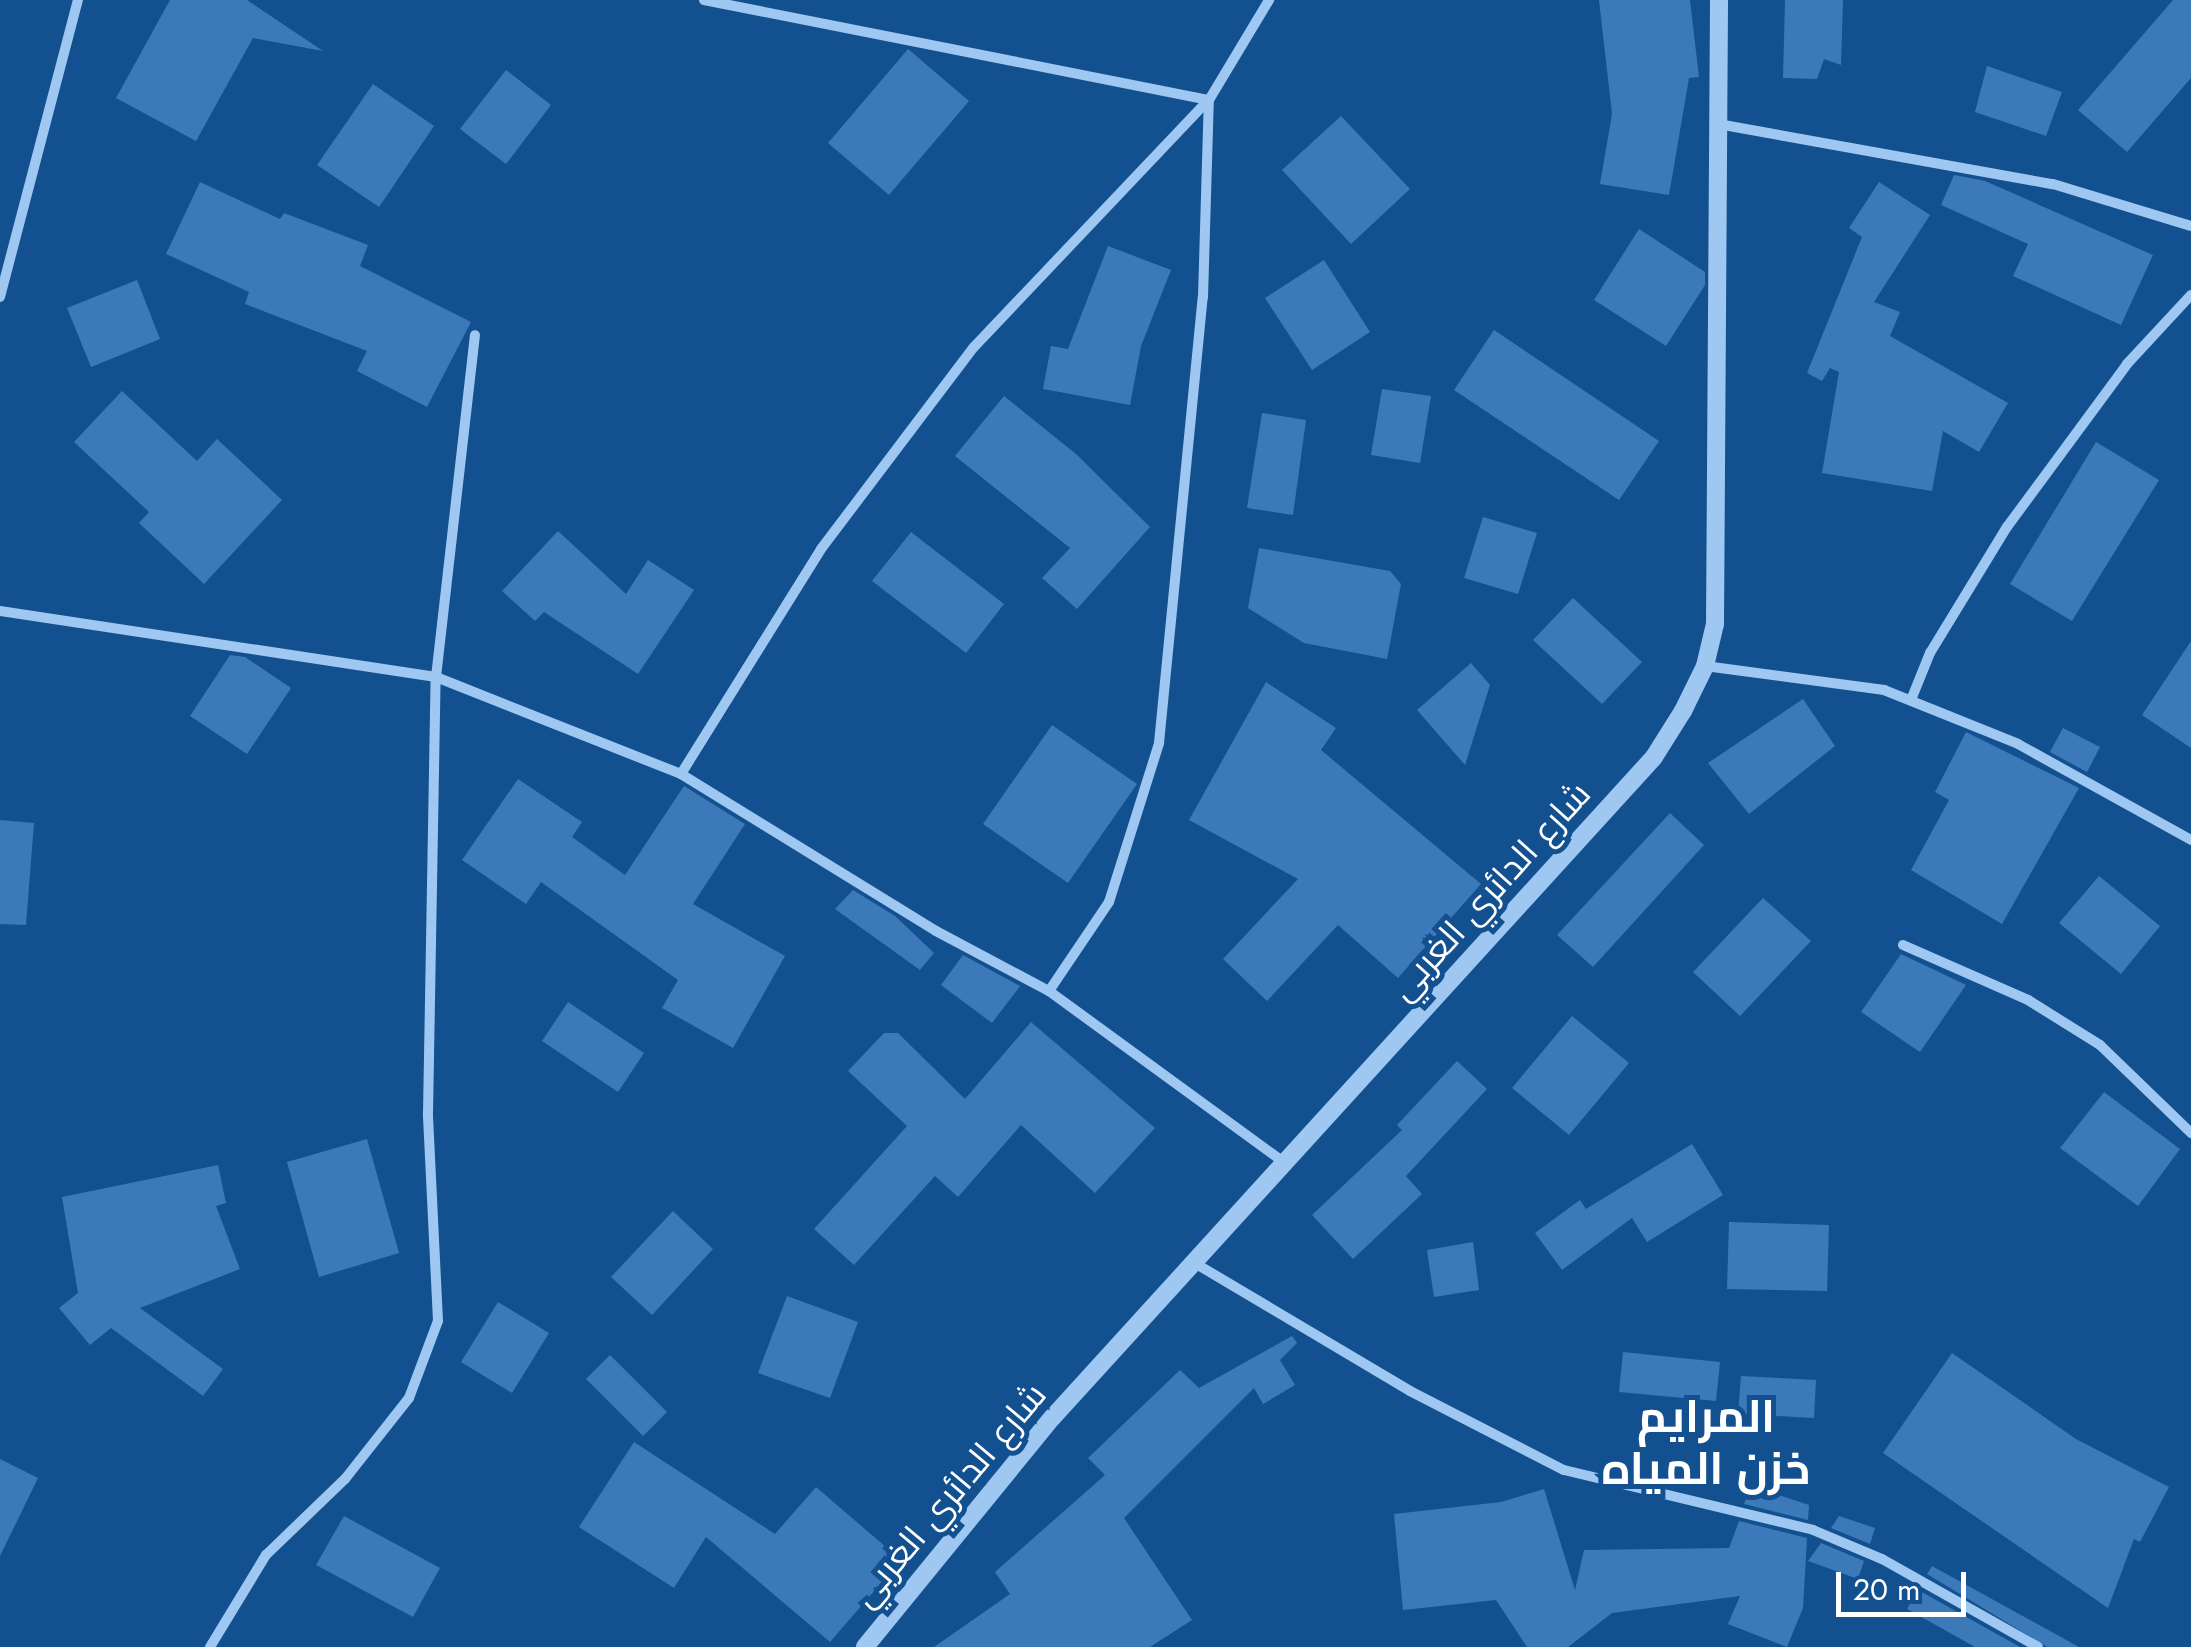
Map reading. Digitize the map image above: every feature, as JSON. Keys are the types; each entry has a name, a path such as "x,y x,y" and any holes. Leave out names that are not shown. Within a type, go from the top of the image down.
{"street":[{"path":"0,297 78,0"},
{"path":"704,0 1209,100"},
{"path":"681,774 820,550 974,348 1209,100 1269,0"},
{"name":"شارع الدائري الغربي","path":"866,1647 1052,1418 1198,1265 1654,757 1706,666 1716,586 1719,0"},
{"path":"1049,991 1109,902 1159,743 1203,298 1209,100"},
{"path":"1718,124 2053,184 2191,226"},
{"path":"1911,700 1930,654 2007,527 2126,364 2191,295"},
{"path":"210,1647 266,1555 345,1479 409,1398 438,1321 428,1114 436,677 475,335"},
{"path":"0,611 436,677 681,774 936,930 1049,991 1287,1165"},
{"path":"1706,666 1884,690 2018,744 2191,840"},
{"path":"1903,946 2028,1000 2100,1045 2191,1133"},
{"path":"1198,1265 1410,1390 1564,1470 1814,1530 1882,1558 2038,1647"}],"building":[{"path":"170,0 247,0 323,51 253,38 196,141 116,98"},
{"path":"1599,0 1690,0 1699,77 1689,78 1669,195 1600,184 1612,114"},
{"path":"1785,0 1843,0 1841,65 1824,59 1817,79 1783,78"},
{"path":"2173,0 2191,0 2191,78 2127,152 2078,110"},
{"path":"908,49 969,101 889,195 828,143"},
{"path":"1987,66 2062,92 2046,136 1975,112"},
{"path":"506,70 551,105 506,164 460,129"},
{"path":"373,84 434,126 379,207 317,165"},
{"path":"1341,116 1410,189 1351,244 1282,170"},
{"path":"1954,175 1985,181 2153,255 2121,325 2013,276 2028,244 1941,205"},
{"path":"200,182 280,219 284,213 368,245 360,266 471,322 427,407 357,371 367,351 245,304 249,292 166,254"},
{"path":"1879,182 1930,215 1874,302 1900,312 1890,336 2008,403 1979,452 1943,431 1932,491 1822,473 1839,372 1830,368 1822,381 1807,373 1862,237 1849,228"},
{"path":"1639,229 1705,272 1705,285 1666,346 1594,300"},
{"path":"1108,246 1171,270 1141,346 1130,405 1043,389 1051,346 1068,349"},
{"path":"1324,260 1370,332 1312,370 1265,298"},
{"path":"137,280 160,339 91,367 67,308"},
{"path":"1494,330 1659,441 1619,500 1454,390"},
{"path":"1382,389 1431,396 1420,463 1371,455"},
{"path":"122,391 197,461 217,439 282,500 204,584 139,523 149,512 74,442"},
{"path":"1004,396 1076,454 1150,527 1077,609 1042,578 1070,548 955,456"},
{"path":"1262,413 1306,420 1293,515 1247,508"},
{"path":"2096,442 2159,480 2072,621 2010,584"},
{"path":"1483,517 1537,533 1518,594 1464,578"},
{"path":"558,531 626,594 648,560 694,590 638,674 544,612 535,621 502,591"},
{"path":"911,532 1004,604 966,653 872,581"},
{"path":"1259,548 1390,571 1401,584 1387,659 1304,643 1248,608"},
{"path":"1573,598 1642,662 1602,704 1533,640"},
{"path":"2191,641 2191,748 2142,715"},
{"path":"230,655 245,657 291,688 247,754 190,716"},
{"path":"1471,663 1490,685 1465,765 1417,710"},
{"path":"1266,682 1336,728 1321,750 1481,884 1398,978 1338,925 1267,1001 1223,959 1298,879 1189,820"},
{"path":"1803,699 1835,746 1749,814 1708,763"},
{"path":"1052,725 1137,784 1068,883 983,824"},
{"path":"2063,728 2100,747 2087,772 2050,752"},
{"path":"1966,732 2079,788 2002,924 1911,870 1949,800 1935,792"},
{"path":"518,779 582,822 572,837 625,875 684,786 745,824 693,904 785,956 733,1048 662,1008 678,980 541,882 526,904 462,860"},
{"path":"1670,813 1704,845 1593,967 1557,935"},
{"path":"0,820 34,823 26,925 0,924"},
{"path":"2099,876 2160,926 2121,974 2059,923"},
{"path":"853,890 895,916 934,953 920,970 835,909"},
{"path":"1763,898 1811,941 1740,1016 1693,972"},
{"path":"1901,954 1966,985 1920,1052 1861,1012"},
{"path":"963,955 1020,986 992,1023 941,985"},
{"path":"568,1002 644,1053 618,1092 542,1041"},
{"path":"1572,1016 1629,1063 1569,1135 1512,1088"},
{"path":"1031,1022 1155,1128 1095,1193 1021,1125 958,1197 935,1176 854,1265 814,1229 907,1126 848,1071 884,1033 898,1033 965,1099"},
{"path":"1457,1061 1487,1089 1406,1176 1422,1194 1353,1259 1312,1215 1402,1130 1397,1125"},
{"path":"2104,1092 2180,1149 2138,1206 2060,1148"},
{"path":"367,1139 399,1253 319,1277 287,1162"},
{"path":"1692,1144 1723,1195 1647,1242 1632,1218 1562,1270 1535,1233 1580,1200 1586,1209"},
{"path":"218,1165 226,1203 216,1206 240,1269 140,1308 223,1369 203,1396 111,1328 90,1345 59,1308 78,1293 62,1197"},
{"path":"673,1211 713,1249 652,1315 611,1277"},
{"path":"1729,1222 1829,1225 1827,1291 1727,1289"},
{"path":"1473,1242 1479,1290 1434,1297 1427,1250"},
{"path":"787,1296 858,1322 830,1398 758,1373"},
{"path":"498,1302 549,1333 512,1393 461,1362"},
{"path":"1292,1336 1297,1343 1280,1360 1295,1385 1263,1404 1254,1388 1124,1518 1192,1620 1150,1647 934,1647 1010,1594 995,1572 1105,1475 1088,1458 1180,1370 1199,1388"},
{"path":"1623,1352 1720,1362 1716,1401 1619,1392"},
{"path":"1952,1353 2076,1439 2169,1487 2140,1542 2134,1539 2108,1608 1883,1453"},
{"path":"610,1355 667,1412 643,1436 586,1379"},
{"path":"1741,1376 1816,1380 1814,1418 1738,1414"},
{"path":"634,1442 775,1534 816,1487 901,1560 830,1642 706,1537 674,1588 579,1527"},
{"path":"0,1459 38,1478 0,1556"},
{"path":"1751,1486 1809,1505 1808,1520 1744,1504"},
{"path":"1544,1489 1575,1590 1584,1550 1729,1548 1739,1521 1807,1538 1803,1608 1787,1647 1728,1624 1740,1596 1612,1613 1568,1647 1527,1647 1496,1600 1403,1610 1394,1514 1501,1502"},
{"path":"344,1516 440,1568 413,1617 316,1565"},
{"path":"1839,1516 1875,1528 1870,1544 1831,1528"},
{"path":"1821,1543 1864,1561 1858,1579 1808,1561"},
{"path":"1932,1566 2079,1647 2047,1647 1927,1574"},
{"path":"1918,1590 2020,1647 1975,1647 1907,1609"}],"district":[{"name":"المرايم خزن المياه","path":"1706,1443"}]}
